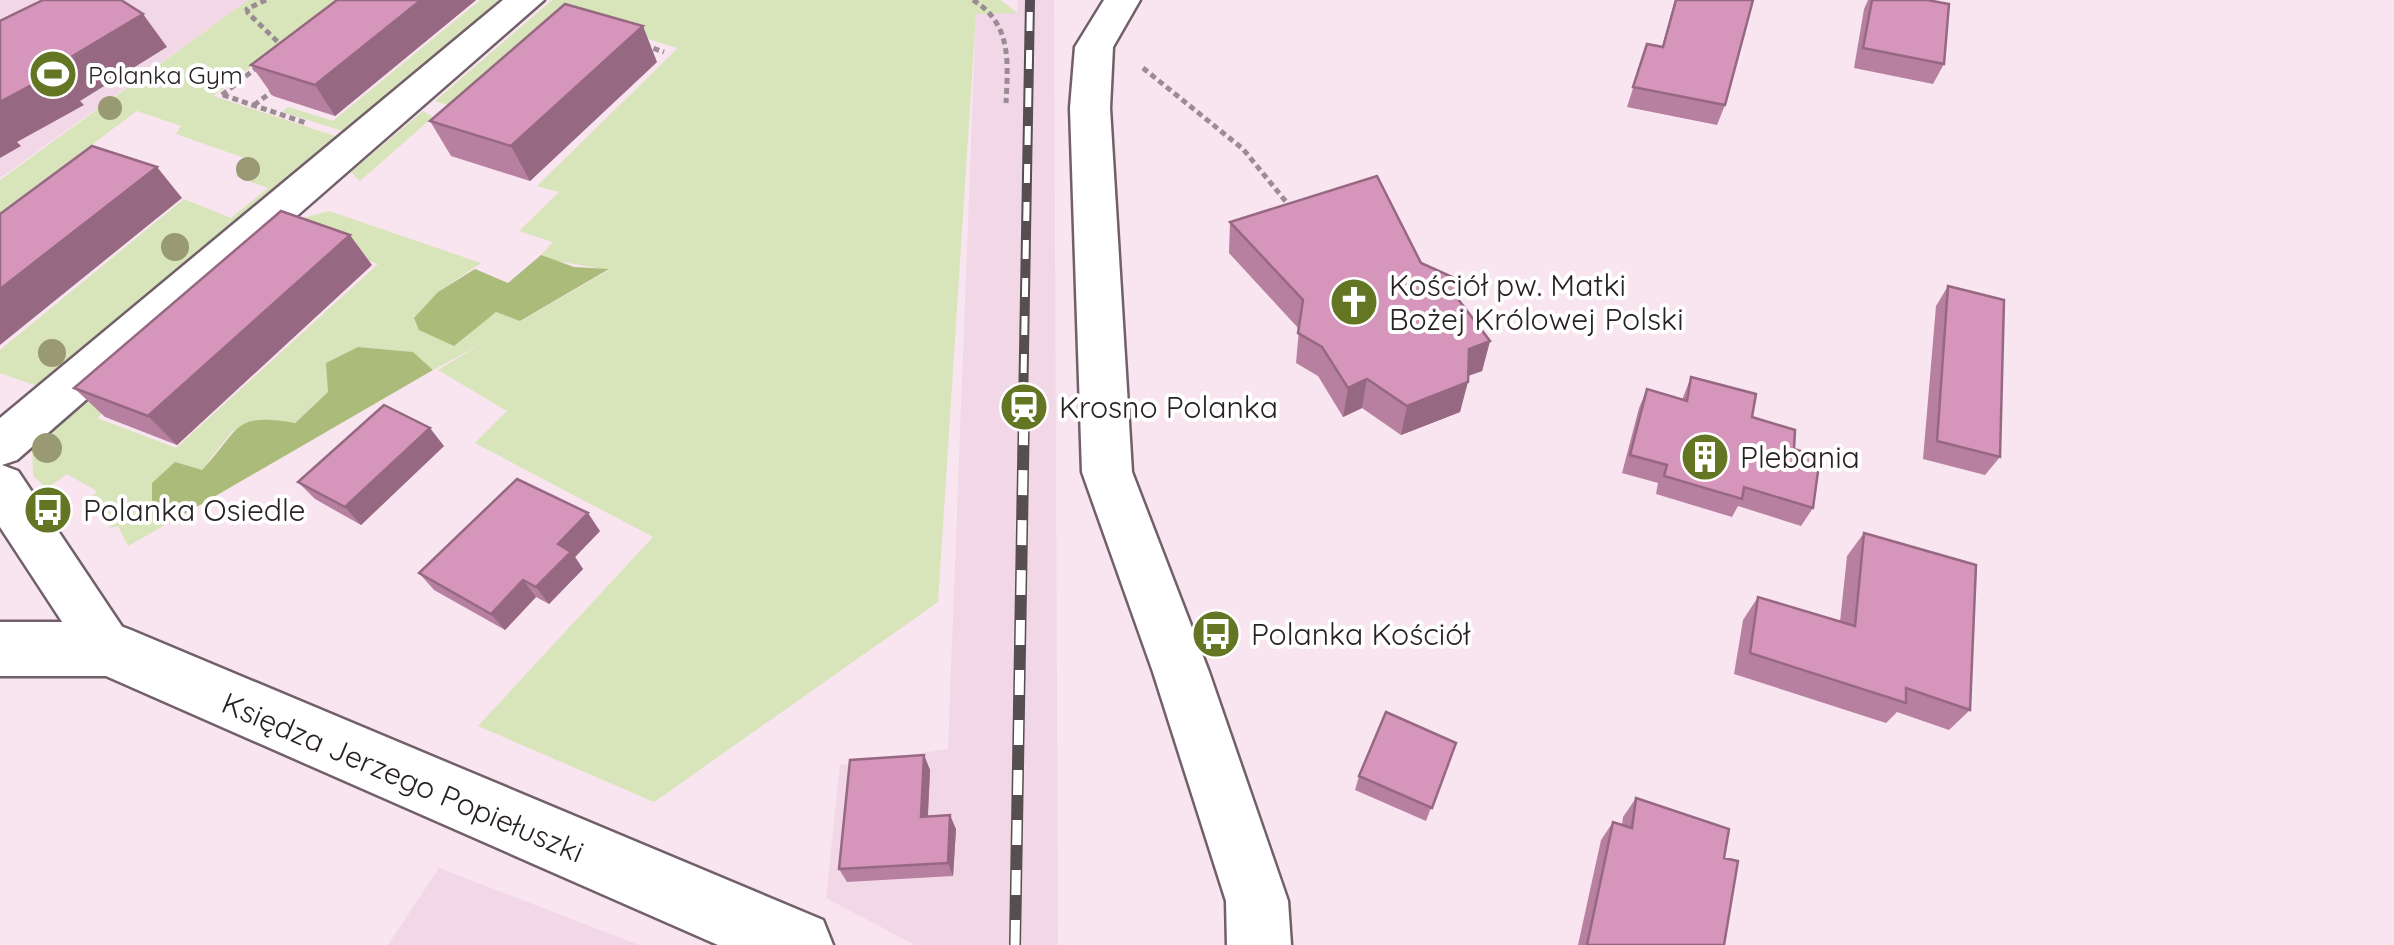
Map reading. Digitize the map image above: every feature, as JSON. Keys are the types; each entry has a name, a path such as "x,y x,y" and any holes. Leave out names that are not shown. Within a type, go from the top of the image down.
{"street":[{"path":"0,446 526,0"},
{"path":"1122,0 1094,48 1090,108 1107,472 1181,672 1256,901 1259,945"},
{"path":"0,486 110,649"},
{"name":"Księdza Jerzego Popiełuszki","path":"0,648 110,649 798,945"}],"path":[{"path":"266,0 247,10 248,13 284,47 222,95 362,141"},
{"path":"973,0 990,8 1006,34 1006,103"},
{"path":"632,42 664,52"},
{"path":"1134,62 1230,132 1266,169 1296,215"},
{"path":"254,105 283,83"}],"shaded area":[{"path":"0,0 248,0 0,178"},
{"path":"1018,0 1054,0 1058,945 915,945 826,898 840,765 948,749 976,13 1017,13"},
{"path":"439,868 639,945 388,945"}],"green space":[{"path":"248,0 339,0 213,96 338,137 37,386 0,373 0,350 184,199 231,218 268,188 235,176 253,161 176,134 181,126 137,111 0,213 0,180"},
{"path":"480,0 501,0 343,131 282,112 288,107 333,121"},
{"path":"552,0 1001,0 1017,13 976,14 938,602 654,802 478,726 653,537 475,443 507,411 438,370 483,343 433,370 413,352 358,347 328,392 294,423 232,431 202,470 152,506 181,516 128,546 118,526 109,528 117,518 88,501 97,491 67,474 47,488 33,476 32,445 129,364 144,377 97,418 176,448 378,264 305,238 299,219 329,211 481,263 438,292 470,330 497,312 521,321 609,270 545,259 541,255 553,242 519,231 559,192 537,186 678,48 583,20 477,114 435,101"},
{"path":"423,111 433,117 360,181 351,172"},
{"path":"541,255 574,267 609,269 520,321 496,312 454,346 419,330 414,318 438,292 475,269 508,283"},
{"path":"358,347 413,352 433,370 181,516 152,506 152,483 175,462 202,470 232,434 248,422 295,423 328,392 326,363"}],"building":[{"path":"43,0 121,0 143,14 51,69 56,72 0,102 0,21"},
{"path":"337,0 421,0 315,85 251,65"},
{"path":"1676,0 1753,0 1725,105 1633,87 1647,44 1663,47"},
{"path":"1872,0 1949,4 1944,64 1863,48"},
{"path":"565,4 643,26 511,146 430,121"},
{"path":"92,146 157,167 0,289 0,214"},
{"name":"Kościół pw. Matki Bożej Królowej Polski","path":"1377,176 1421,263 1459,280 1458,299 1490,341 1469,349 1468,382 1407,406 1367,379 1348,388 1322,347 1298,333 1303,300 1230,222"},
{"path":"281,211 350,235 148,416 74,388"},
{"path":"1948,286 2004,300 2000,457 1937,441"},
{"name":"Plebania","path":"1691,377 1756,394 1752,417 1795,430 1794,449 1820,457 1813,508 1744,487 1742,499 1664,476 1667,465 1630,455 1647,389 1687,401"},
{"path":"384,405 430,428 345,507 298,482"},
{"path":"517,479 588,513 558,544 571,552 536,587 523,580 491,614 419,573"},
{"path":"1864,533 1976,565 1970,710 1906,688 1906,703 1750,653 1758,597 1855,626"},
{"path":"1386,712 1456,743 1432,808 1359,776"},
{"path":"924,755 921,817 950,815 948,863 839,869 850,760"},
{"path":"1636,798 1729,829 1724,858 1738,861 1724,945 1587,945 1613,822 1632,828"}],"railway":[{"path":"1023,411 1030,0"},
{"path":"1015,945 1024,409"}],"place":[{"name":"Polanka Gym","path":"53,74"},
{"name":"Kościół pw. Matki Bożej Królowej Polski","path":"1354,302"},
{"name":"Krosno Polanka","path":"1024,407"},
{"name":"Plebania","path":"1705,457"},
{"name":"Polanka Osiedle","path":"48,510"},
{"name":"Polanka Kościół","path":"1216,634"}]}
